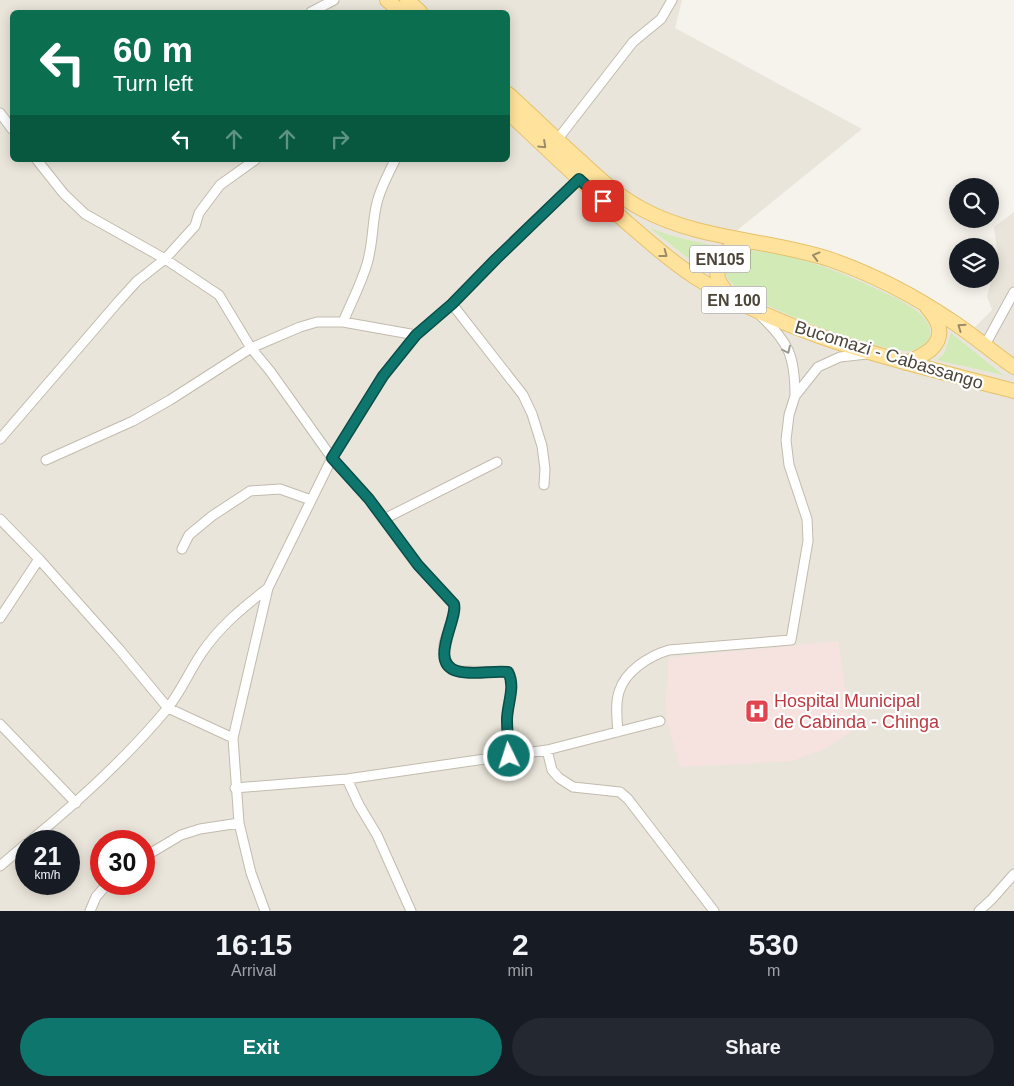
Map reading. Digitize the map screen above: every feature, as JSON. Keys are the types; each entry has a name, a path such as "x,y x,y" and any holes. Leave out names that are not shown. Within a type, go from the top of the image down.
{"main road":[{"path":"387,0 399,10"},
{"path":"407,0 418,10"},
{"name":"Bucomazi - Cabassango","path":"510,96 613,191 642,210 672,222 729,238 756,242 830,260 903,291 985,345 1014,367"},
{"name":"Bucomazi - Cabassango","path":"510,114 654,246 694,276 730,298 797,329 838,344 1014,392"},
{"name":"EN105","path":"730,298 718,280 717,269 720,256 732,246 756,242"},
{"path":"906,362 927,354 938,340 938,325 926,305"}],"street":[{"path":"315,10 334,0"},
{"path":"557,140 633,42 661,19 672,0"},
{"path":"0,112 10,126"},
{"path":"39,162 64,194 85,214 165,259 219,295 251,348 332,458 369,499 418,565 454,604 455,609 444,644 445,658 449,666 456,671 508,672 511,678 507,718 509,756"},
{"path":"0,439 137,281 165,259 195,226 199,213 220,185 252,162"},
{"path":"343,322 367,265 373,239 376,205 394,162"},
{"path":"270,911 263,907 251,873 239,823 235,788 233,738 268,588 332,458 383,376 416,335 452,304 579,179"},
{"path":"985,345 1014,292"},
{"path":"452,304 523,395 532,414 542,446 545,469 544,485"},
{"path":"618,732 617,707 619,692 624,682 634,670 656,654 669,650 791,640 808,541 806,519 789,465 786,440 789,415 795,396 795,371 790,352 778,333 758,312"},
{"path":"46,460 133,421 170,400 251,348 300,327 317,322 343,322 416,335"},
{"path":"795,396 818,367 840,357 875,354"},
{"path":"384,519 497,462"},
{"path":"182,549 190,535 212,516 250,491 280,489 311,500"},
{"path":"0,519 39,559 119,649 168,708 233,738"},
{"path":"0,618 39,559"},
{"path":"43,830 76,803 168,708 200,655 213,638 227,622 268,588"},
{"path":"235,788 347,779 509,756 547,750 660,721"},
{"path":"0,724 76,803"},
{"path":"547,750 552,770 559,778 573,787 620,792 628,799 714,911"},
{"path":"347,779 359,805 377,835 411,911"},
{"path":"155,851 181,836 200,829 239,823"},
{"path":"0,866 15,853"},
{"path":"979,911 1014,874"},
{"path":"90,911 98,895"}],"shaded area":[{"path":"0,0 682,0 675,28 862,129 729,237 831,260 969,333 992,310 987,296 989,288 999,288 999,238 995,238 994,228 999,228 999,223 1014,212 1014,911 0,911"},
{"name":"Hospital Municipal de Cabinda - Chinga","path":"838,641 851,732 824,749 792,761 680,767 667,721 666,700 669,658"}],"green space":[{"path":"650,228 672,236 715,246 708,256 706,269 685,256"},
{"path":"740,250 773,253 806,261 839,272 888,294 920,314 927,322 930,331 929,340 923,346 910,351 872,344 844,336 760,302 740,290 726,275 725,267 729,259"},
{"path":"951,333 1003,375 937,360 944,354"}],"place":[{"name":"Hospital Municipal de Cabinda - Chinga","path":"757,711"}],"route":[{"path":"509,756 507,718 511,678 508,672 456,671 449,666 445,658 444,644 455,609 454,604 418,565 369,499 332,458 383,376 416,335 452,304 579,179 603,201"}]}
